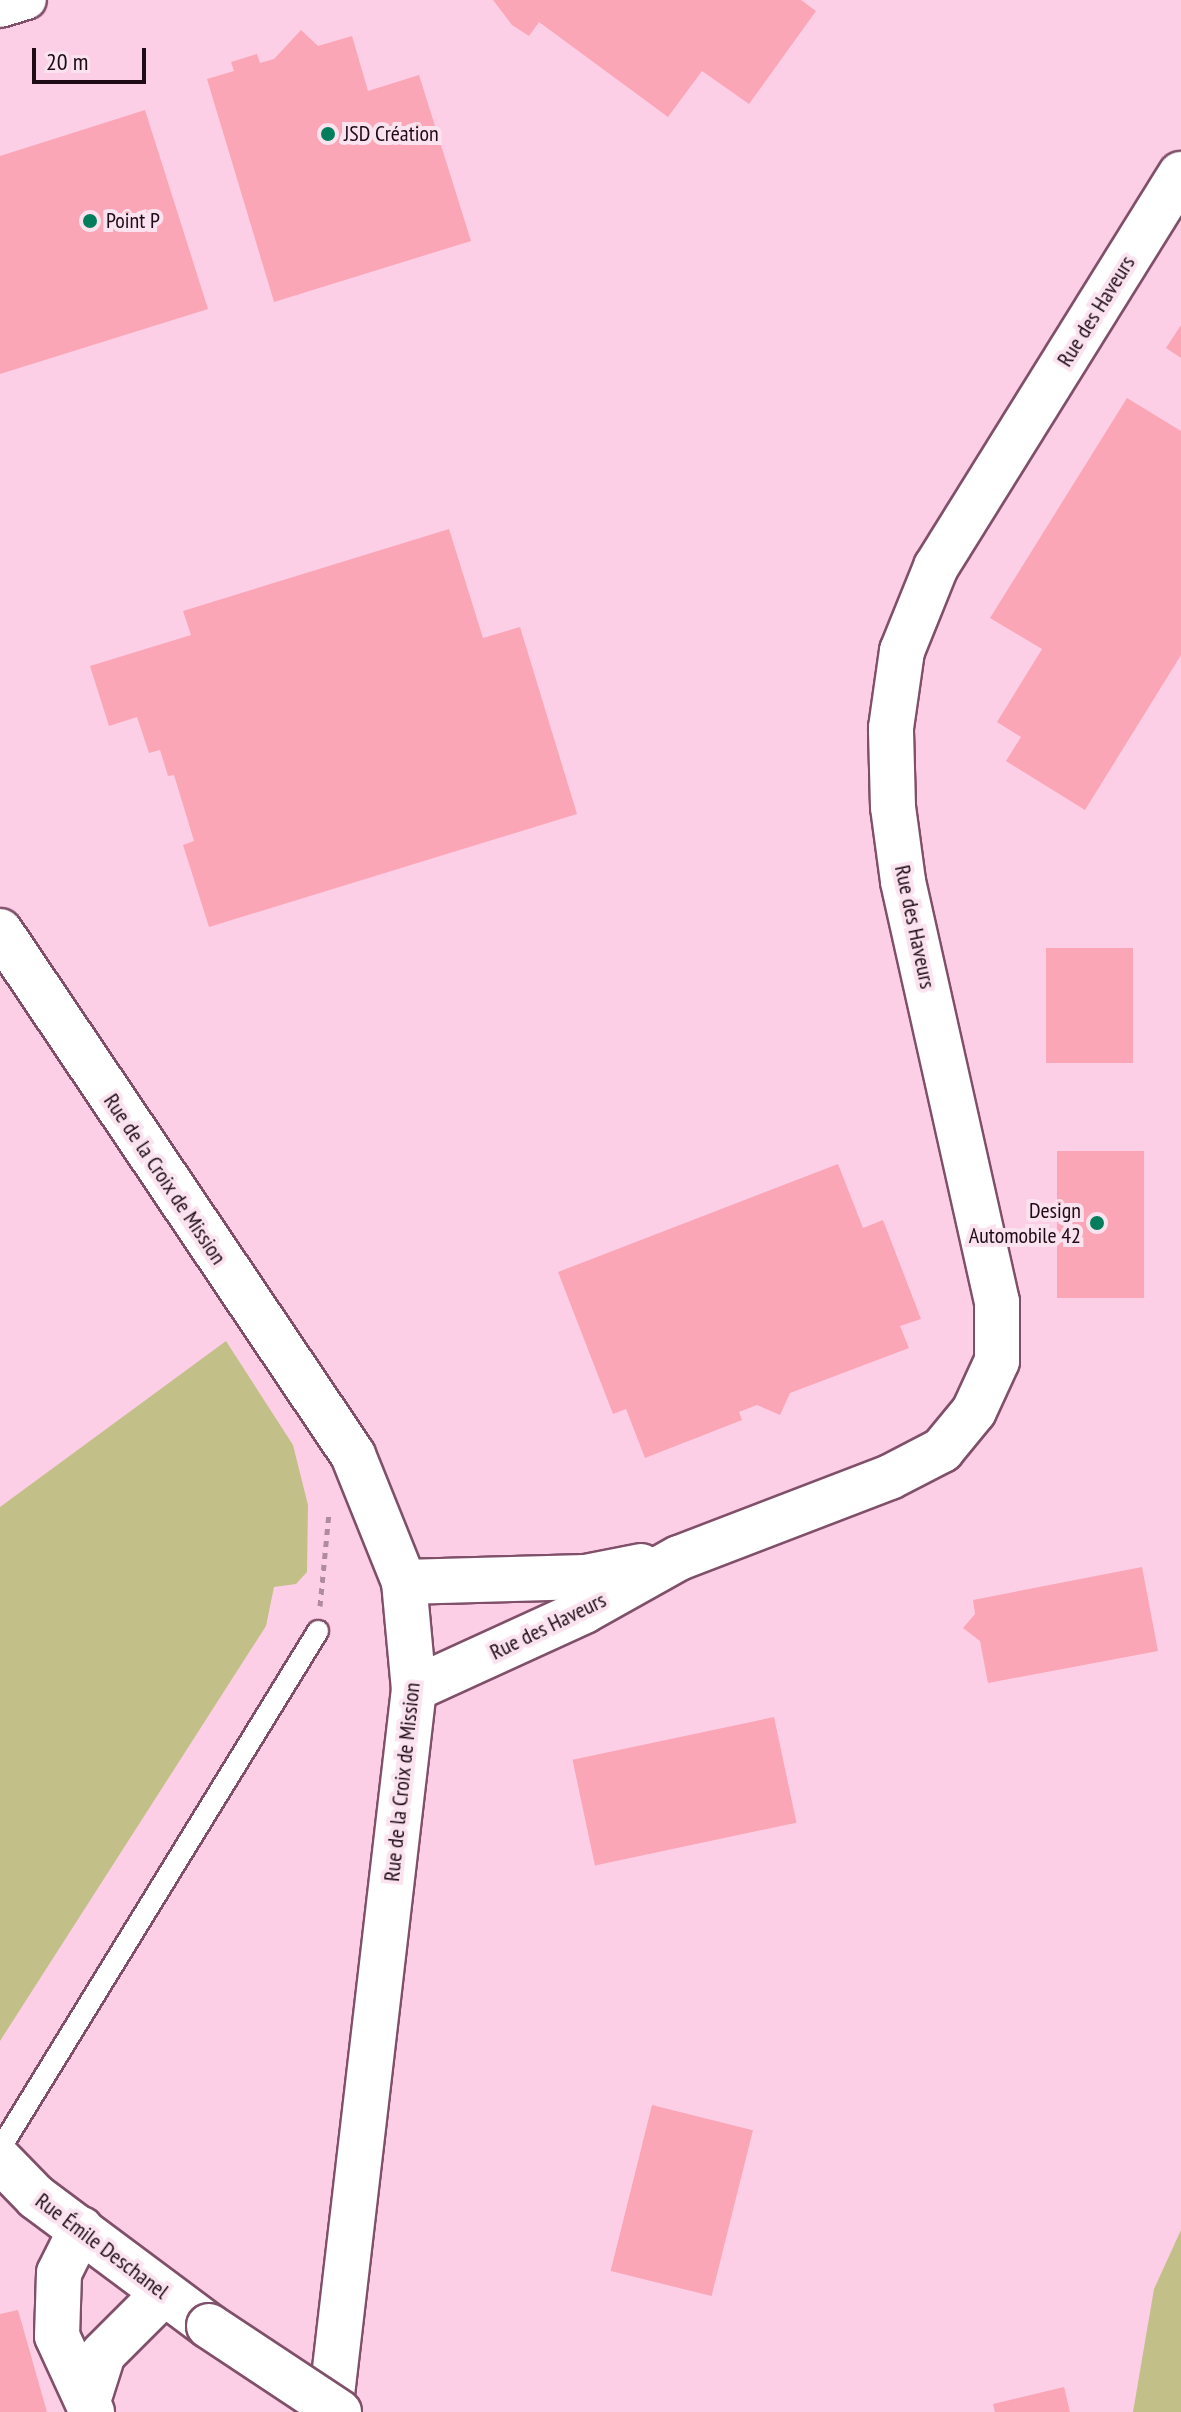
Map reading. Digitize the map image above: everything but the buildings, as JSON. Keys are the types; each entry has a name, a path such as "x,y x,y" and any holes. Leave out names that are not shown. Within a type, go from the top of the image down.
{"street":[{"path":"0,8 27,0"},
{"name":"Rue des Haveurs","path":"414,1689 584,1611 679,1558 890,1477 942,1450 974,1411 997,1361 997,1302 903,881 893,807 891,728 902,651 936,567 1181,174"},
{"name":"Rue de la Croix de Mission","path":"0,931 353,1455 404,1582 414,1689 330,2412"},
{"name":"Rue des Haveurs","path":"404,1582 585,1577 679,1558"},
{"name":"Rue Émile Deschanel","path":"0,2160 36,2197 164,2293 339,2412"},
{"path":"81,2229 59,2273 57,2336 90,2405"},
{"path":"90,2405 103,2354 164,2293"}],"lane":[{"path":"0,2149 318,1631"}],"path":[{"path":"318,1631 330,1510"}],"shaded area":[{"path":"226,1341 293,1445 308,1505 307,1572 296,1584 274,1587 266,1626 0,2041 0,1507"},
{"path":"1181,2230 1181,2412 1133,2412 1154,2289"}],"place":[{"name":"JSD Création","path":"328,134"},
{"name":"Point P","path":"90,221"},
{"name":"Design Automobile 42","path":"1097,1223"}]}
